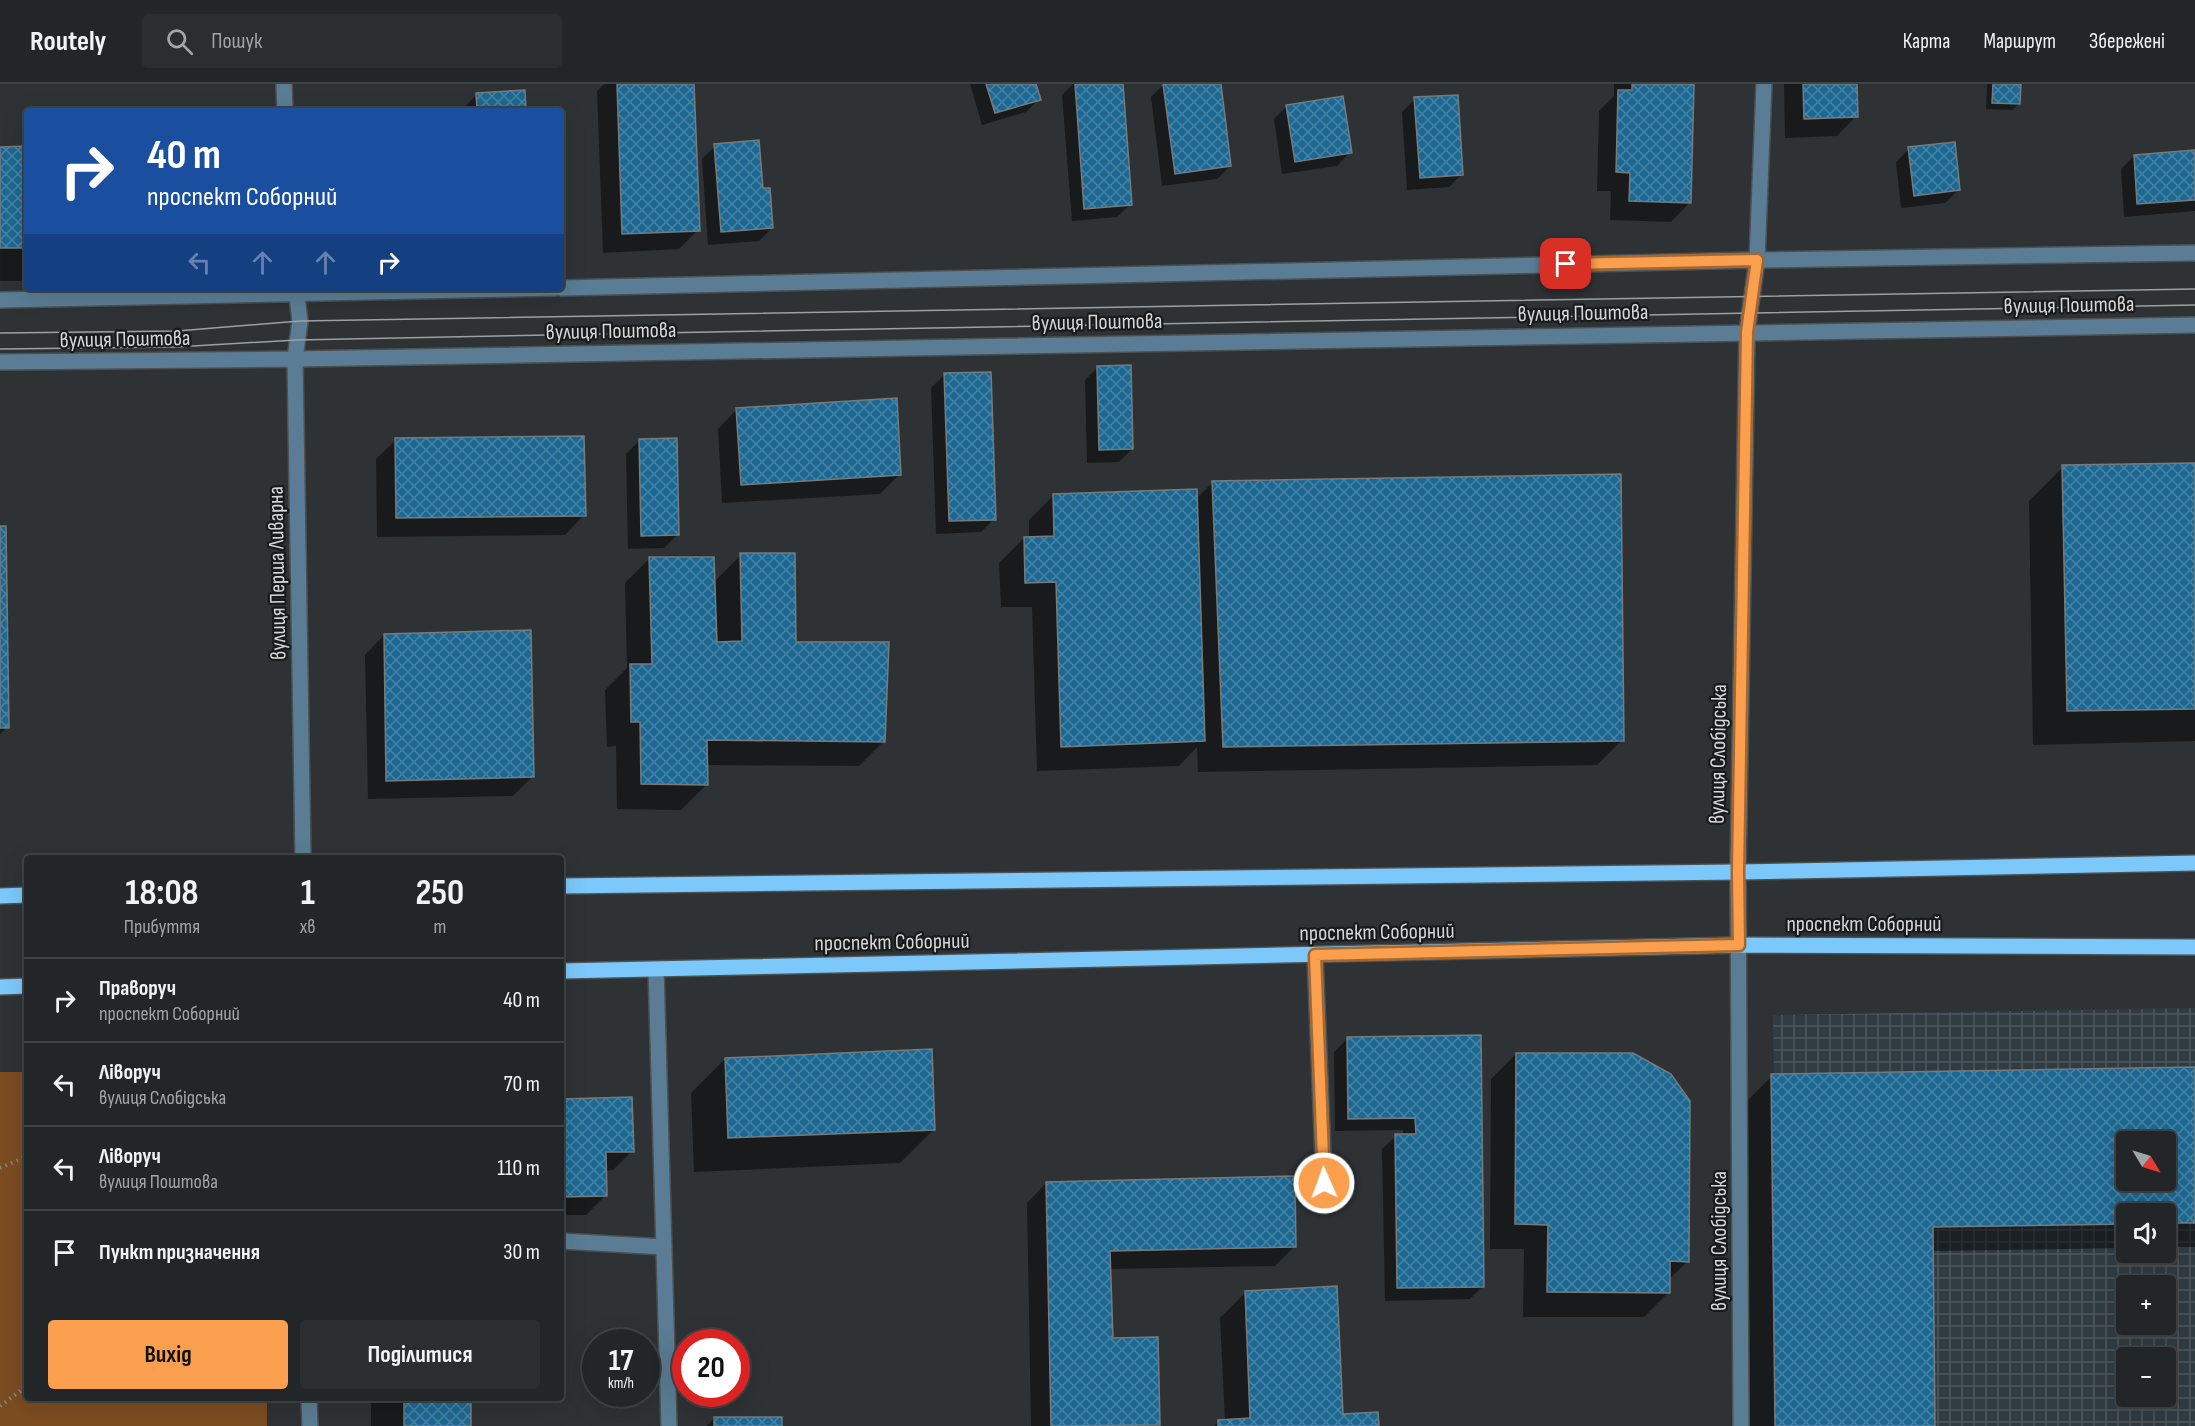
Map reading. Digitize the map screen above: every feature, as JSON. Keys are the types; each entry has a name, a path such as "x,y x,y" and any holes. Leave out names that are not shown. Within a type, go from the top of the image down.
{"main road":[{"path":"564,886 1738,872 2195,863"},
{"path":"0,896 24,895"},
{"name":"проспект Соборний","path":"564,971 1739,945 2195,947"},
{"path":"0,987 24,986"}],"street":[{"path":"284,84 285,108"},
{"name":"вулиця Слобідська","path":"1741,1426 1738,872 1747,332 1757,260 1764,84"},
{"name":"вулиця Поштова","path":"564,288 1757,260 2195,253"},
{"name":"вулиця Поштова","path":"0,300 296,291"},
{"name":"вулиця Перша Ливарна","path":"296,291 300,321 295,359 303,855"},
{"name":"вулиця Поштова","path":"0,362 295,359 2195,325"},
{"path":"1315,955 1325,1206"},
{"path":"656,969 669,1426"},
{"path":"564,1240 664,1247"},
{"path":"309,1401 310,1426"}],"path":[{"path":"0,1168 24,1157"},
{"path":"0,1406 24,1388"}],"shaded area":[{"path":"2195,1008 2195,1426 1779,1426 1773,1015"},
{"path":"0,1072 24,1072 24,1401 267,1401 267,1426 0,1426"}],"building":[{"path":"617,84 694,84 700,231 622,234"},
{"path":"986,84 1036,84 1041,100 995,113"},
{"path":"1075,84 1123,84 1132,205 1084,209"},
{"path":"1163,84 1221,84 1231,166 1175,174"},
{"path":"1632,84 1694,84 1691,203 1629,201 1630,173 1616,172 1618,90 1632,90"},
{"path":"1803,84 1857,84 1858,117 1804,119"},
{"path":"1993,84 2021,84 2020,104 1992,103"},
{"path":"525,90 526,108 477,108 476,93"},
{"path":"1458,95 1463,175 1420,178 1414,97"},
{"path":"1343,96 1352,153 1295,162 1286,105"},
{"path":"759,140 763,188 770,188 773,228 721,232 714,144"},
{"path":"1955,142 1960,190 1914,196 1908,147"},
{"path":"24,146 24,248 0,248 0,147"},
{"path":"2195,150 2195,200 2137,204 2134,155"},
{"path":"1131,365 1133,449 1099,450 1097,366"},
{"path":"991,372 996,520 949,521 944,373"},
{"path":"897,398 901,475 741,485 736,408"},
{"path":"584,436 586,516 396,518 395,438"},
{"path":"677,438 679,535 641,536 639,439"},
{"path":"2195,463 2195,709 2067,711 2062,465"},
{"path":"1621,474 1624,741 1223,747 1212,481"},
{"path":"1197,489 1205,741 1061,747 1056,582 1025,583 1024,537 1054,536 1053,494"},
{"path":"0,526 6,526 9,728 0,728"},
{"path":"740,553 795,553 796,642 889,642 885,742 707,740 708,785 641,784 640,722 631,722 630,664 652,664 649,557 714,557 717,642 742,641"},
{"path":"531,630 534,777 386,781 384,634"},
{"path":"1481,1035 1484,1287 1397,1288 1395,1134 1416,1134 1415,1118 1348,1119 1347,1037"},
{"path":"932,1049 935,1130 728,1138 725,1058"},
{"path":"1516,1053 1633,1053 1671,1074 1690,1101 1689,1262 1670,1261 1670,1293 1547,1292 1548,1225 1515,1224"},
{"path":"2195,1067 2195,1223 2176,1223 2176,1203 2116,1203 2116,1224 1933,1227 1935,1426 1775,1426 1771,1074"},
{"path":"632,1097 634,1152 606,1152 607,1196 564,1197 564,1099"},
{"path":"1295,1176 1296,1247 1110,1251 1113,1338 1158,1337 1160,1425 1051,1426 1046,1182"},
{"path":"1337,1286 1343,1414 1378,1412 1379,1426 1218,1426 1218,1420 1250,1418 1245,1291"},
{"path":"404,1401 471,1401 471,1426 404,1426"},
{"path":"714,1417 782,1417 782,1426 714,1426"}],"tram line":[{"path":"0,333 177,331 300,321 2195,289"},
{"path":"0,349 176,347 297,340 2195,305"}],"route":[{"path":"1324,1183 1315,955 1739,945 1738,872 1747,332 1757,260 1566,264"}]}
